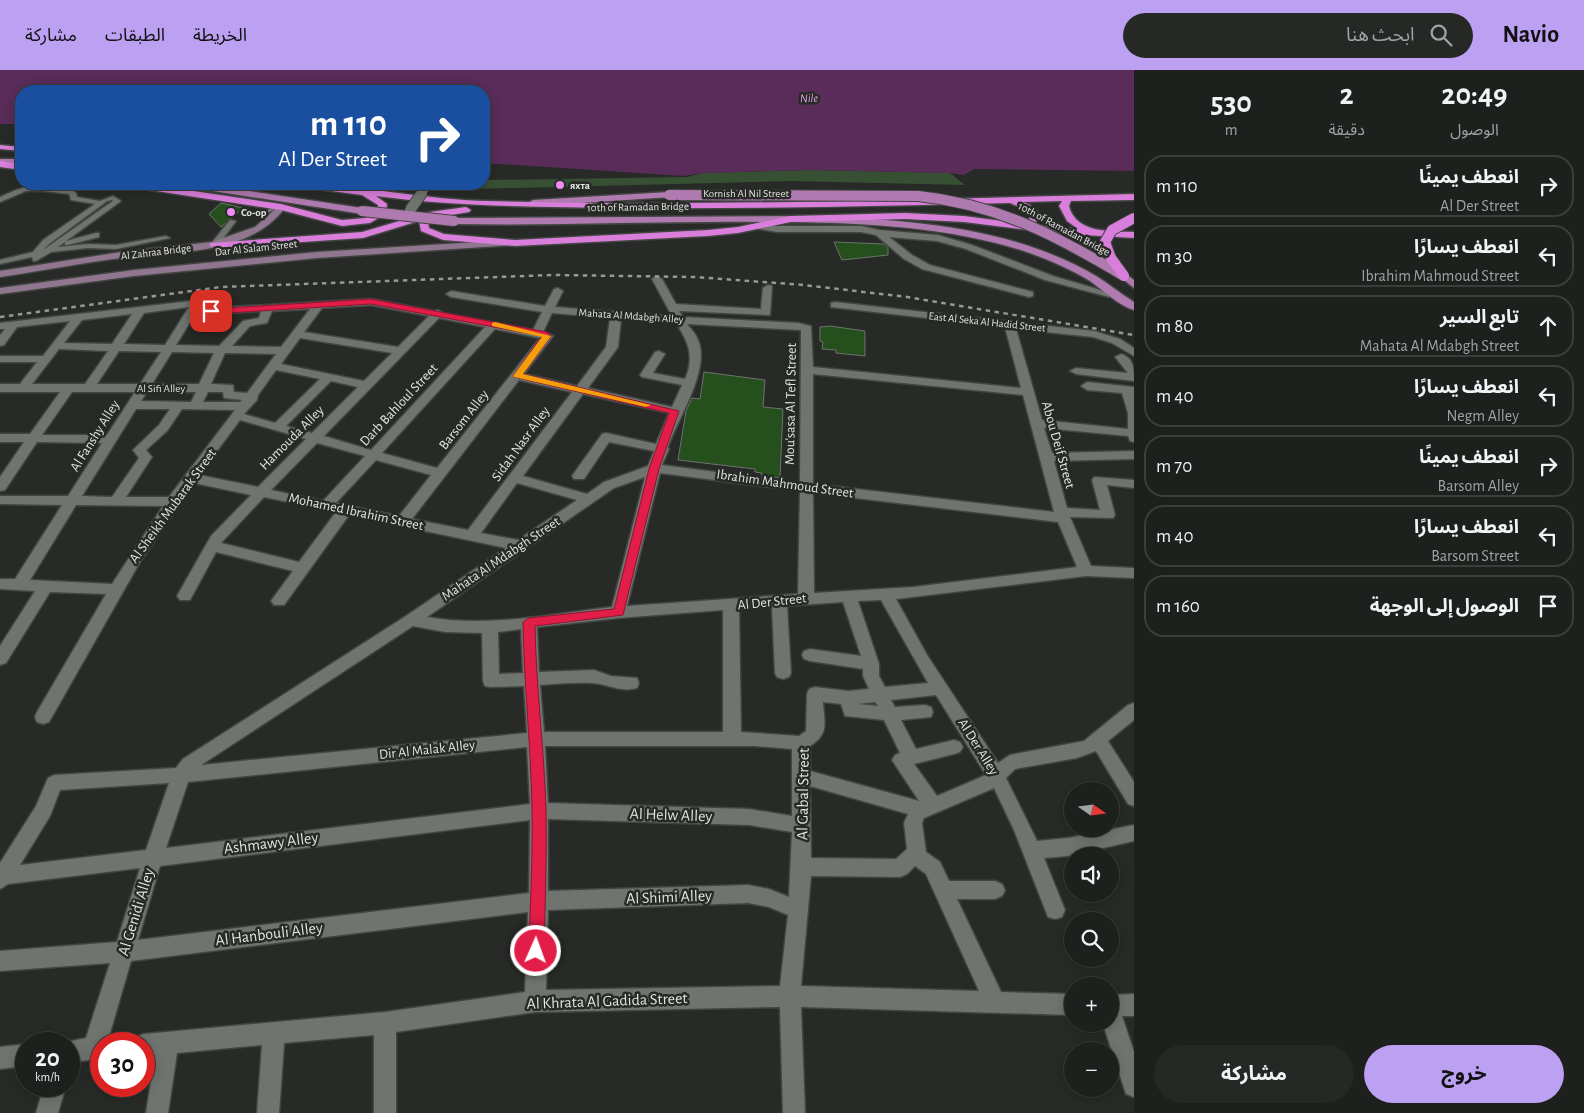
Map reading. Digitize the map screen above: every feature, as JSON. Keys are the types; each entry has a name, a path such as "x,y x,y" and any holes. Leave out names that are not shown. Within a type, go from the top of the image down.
{"highway":[{"path":"0,147 15,148"},
{"path":"0,163 15,166"},
{"name":"Kornish Al Nil Street","path":"169,190 279,207 342,223 366,221 380,214 384,209 382,204 360,191"},
{"name":"Kornish Al Nil Street","path":"351,190 452,202 746,206 1134,197"},
{"path":"1068,199 1064,206 1071,220 1103,234 1134,240"},
{"path":"1008,201 1027,207 1036,215 1031,223 1014,226"},
{"path":"214,245 352,236 384,230 422,218 464,210 553,210 589,204"},
{"name":"Kornish Al Nil Street","path":"422,218 424,228 439,236 490,238 516,243 708,233 791,219 914,216 964,219 1014,226 1103,234 1134,235"},
{"path":"1124,276 1106,252 1105,240 1112,229 1134,218"}],"main road":[{"path":"0,163 15,162"},
{"name":"10th of Ramadan Bridge","path":"226,190 378,213 432,219 500,222 791,219 915,226 974,235 1028,249 1083,272 1110,288 1134,307"},
{"name":"10th of Ramadan Bridge","path":"528,204 669,196 918,196 957,199 1002,211 1018,218 1087,253 1124,276 1134,285"},
{"name":"Dar Al Salam Street","path":"0,274 35,261 121,255 214,245 258,229 271,220 279,207"},
{"name":"Dar Al Salam Street","path":"0,289 317,254 516,243"},
{"name":"Al Zahraa Bridge","path":"0,280 166,256 214,245"},
{"name":"Al Zahraa Bridge","path":"0,289 140,266 232,257 317,254"}],"street":[{"path":"410,210 424,190"},
{"path":"756,226 777,229 861,229 879,233 915,235 949,241 1049,278 1109,294"},
{"path":"879,233 908,257 926,267 1029,294"},
{"path":"618,612 654,469 663,449 674,411 688,383 696,361 696,350 690,334 679,320 657,279"},
{"path":"671,306 766,312 768,288"},
{"name":"Barsom Alley","path":"402,522 518,376 542,334 549,310 558,291"},
{"name":"Mahata Al Mdabgh Alley","path":"451,294 549,310 616,316 798,326 808,328 809,331"},
{"path":"0,326 203,302 208,311 371,302 438,313 542,334"},
{"name":"Al Fanshy Alley","path":"18,585 168,349 203,302"},
{"name":"Al Sheikh Mubarak Street","path":"43,717 116,589 173,502 246,406 319,304"},
{"name":"East Al Seka Al Hadid Street","path":"835,305 1103,336 1116,341 1134,353"},
{"path":"196,405 221,350 234,340 247,323 263,321 268,308"},
{"path":"89,388 141,309"},
{"name":"Hamouda Alley","path":"185,596 216,539 313,437 438,313"},
{"name":"Sidah Nasr Alley","path":"471,536 614,345 616,316"},
{"path":"22,388 79,317"},
{"path":"0,343 14,324"},
{"name":"Darb Bahloul Street","path":"326,506 494,324"},
{"name":"Abou Deif Street","path":"1010,324 1062,515 1086,572"},
{"name":"Mou'sasa Al Tefl Street","path":"806,598 806,370 809,331"},
{"path":"298,334 401,351"},
{"path":"56,346 286,351"},
{"path":"659,354 646,375 688,383"},
{"path":"1036,423 1133,435 1132,375 1121,357"},
{"path":"0,359 46,359"},
{"path":"275,366 366,385"},
{"path":"806,370 1027,392"},
{"path":"1076,371 1132,375"},
{"path":"518,376 674,411"},
{"path":"277,427 329,377"},
{"path":"1086,386 1109,392 1132,390"},
{"name":"Al Sifi Alley","path":"0,388 229,388 228,395 246,406"},
{"path":"0,487 68,388"},
{"path":"132,405 246,406 277,427 441,474"},
{"path":"116,502 126,482 135,477 146,457 139,450 164,428 179,405"},
{"path":"579,476 606,437 663,449"},
{"path":"0,438 110,439"},
{"path":"1046,458 1134,455"},
{"name":"Ibrahim Mahmoud Street","path":"654,469 672,468 806,488 1062,515 1108,515 1098,480 1134,484"},
{"name":"Mahata Al Mdabgh Street","path":"181,775 201,755 411,620 609,485 654,469"},
{"name":"Mohamed Ibrahim Street","path":"191,478 521,546"},
{"path":"514,478 589,499"},
{"path":"0,500 173,502"},
{"path":"278,601 345,510"},
{"path":"212,546 303,568"},
{"name":"Al Der Street","path":"411,620 445,626 490,627 618,612 731,606 806,598 885,593 1086,572 1134,573"},
{"path":"0,584 116,589"},
{"path":"0,659 46,586"},
{"name":"Al Der Alley","path":"885,593 921,659 997,776 1032,850 1055,910"},
{"path":"849,596 871,664 871,676 911,757"},
{"path":"778,601 782,673"},
{"path":"731,606 732,739"},
{"path":"529,622 530,679 536,739 539,811 535,1001"},
{"path":"490,627 490,680 594,676 611,682 631,683"},
{"path":"810,655 871,664"},
{"name":"Al Gabal Street","path":"794,1113 790,996 802,867 801,743 815,734 816,692 848,698 940,688"},
{"path":"848,698 850,710 890,714 925,712"},
{"path":"802,867 900,868 914,857 917,852 913,823 917,813 997,776 1010,762 1077,751 1098,740 1133,712"},
{"name":"Dir Al Malak Alley","path":"1,878 44,810 54,783 181,775 536,739 732,739 801,743"},
{"path":"1098,740 1134,798"},
{"path":"928,808 901,760 954,747"},
{"name":"Al Genidi Alley","path":"102,1032 153,857 181,775"},
{"path":"802,776 928,808"},
{"name":"Al Helw Alley","path":"539,811 692,817 749,817 803,826"},
{"name":"Ashmawy Alley","path":"1,878 153,857 539,811"},
{"path":"1032,850 1068,847 1134,833"},
{"path":"914,857 928,863 933,868 945,890 995,1002"},
{"path":"945,890 995,890"},
{"name":"Al Shimi Alley","path":"538,901 748,894 769,898 797,909"},
{"name":"Al Hanbouli Alley","path":"0,960 124,952 538,901"},
{"name":"Al Khrata Al Gadida Street","path":"155,1044 385,1023 535,1001 790,996 1064,1005"},
{"path":"1119,1006 1134,1005"},
{"path":"385,1023 385,1113"},
{"path":"1116,1032 1134,1086"},
{"path":"268,1113 274,1034"},
{"path":"157,1113 168,1043"},
{"path":"0,1058 15,1056"},
{"path":"47,1113 52,1097"}],"lane":[{"path":"0,200 13,191 20,190"},
{"path":"52,190 70,192 74,194 73,199 102,203"},
{"path":"0,262 35,261 119,200 110,198 46,242 35,261"},
{"path":"261,215 279,207"},
{"path":"214,245 232,220"},
{"path":"54,248 96,235"},
{"path":"54,248 116,247 166,238"}],"green space":[{"path":"810,170 950,173 965,185 791,181 490,189 490,180 687,177 703,173"}],"water":[{"name":"Nile","path":"0,70 1134,70 1134,171 974,169 964,175 950,173 810,170 703,173 684,176 490,163 490,85 15,85 15,124 0,124"}],"building":[{"path":"221,203 243,208 221,227 209,214"},
{"path":"834,242 884,244 888,247 888,255 842,260"},
{"path":"830,326 865,331 865,356 836,353 836,350 822,349 823,342 820,341 820,327"},
{"path":"704,372 765,380 763,407 783,409 780,478 761,475 762,473 755,472 755,469 678,460 686,411 692,398 700,399"}],"railway":[{"path":"0,317 221,287 552,275 695,277 804,285 907,297 1134,335"}],"slow traffic":[{"path":"495,324 547,336 518,376 646,405"}],"place":[{"name":"яхта","path":"560,185"},
{"name":"Co-op","path":"231,212"}],"route":[{"path":"211,311 371,302 544,334 547,336 546,339 518,376 674,411 663,449 654,469 618,612 529,622 530,679 536,739 539,811 536,951"}]}
